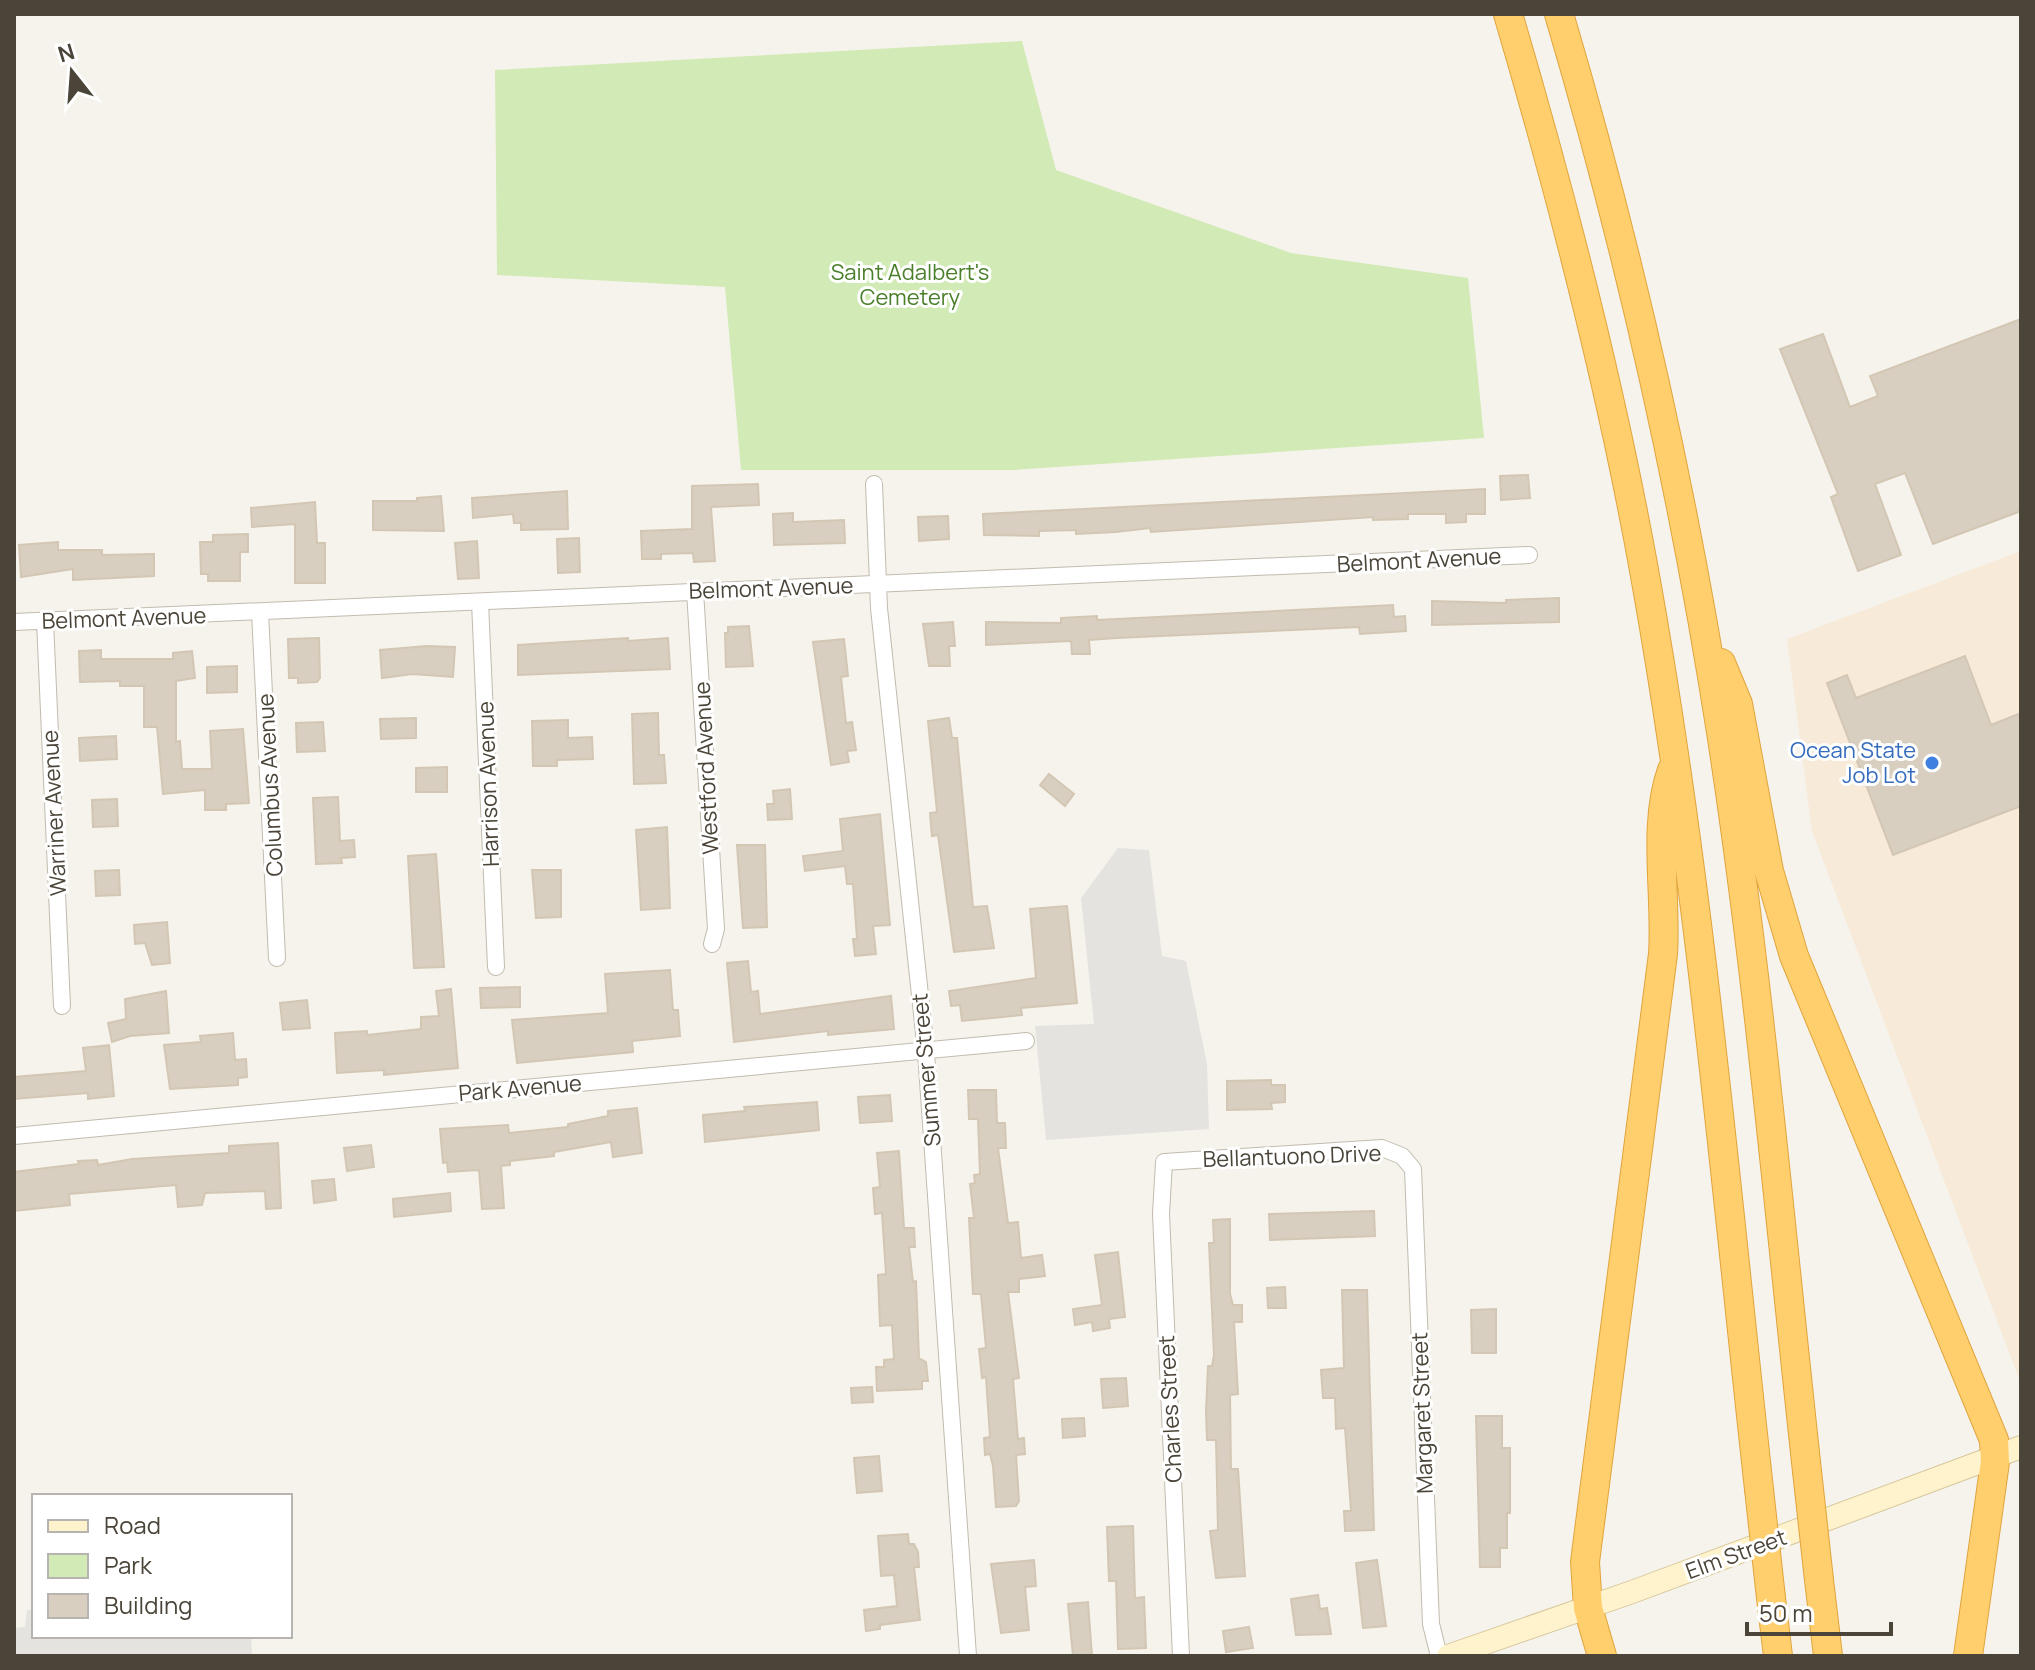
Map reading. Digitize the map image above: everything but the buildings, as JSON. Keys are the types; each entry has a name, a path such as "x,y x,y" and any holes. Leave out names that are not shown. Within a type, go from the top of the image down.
{"highway":[{"path":"1508,14 1561,202 1617,432 1649,596 1675,761 1778,1656"},
{"path":"1559,14 1600,158 1649,354 1705,634 1739,860 1828,1656"},
{"path":"1705,634 1738,704 1769,871 1794,956 1947,1331 1987,1420 2008,1452 1968,1656"},
{"path":"1602,1656 1588,1608 1586,1553 1663,954 1665,897 1661,810 1675,761"}],"main road":[{"name":"Elm Street","path":"1448,1656 1588,1608 2008,1452"}],"street":[{"name":"Summer Street","path":"874,484 878,584 926,1052 968,1656"},
{"name":"Belmont Avenue","path":"14,622 1529,555"},
{"name":"Westford Avenue","path":"695,591 716,929 712,944"},
{"name":"Harrison Avenue","path":"480,602 496,967"},
{"name":"Columbus Avenue","path":"260,612 277,958"},
{"name":"Warriner Avenue","path":"45,621 62,1006"},
{"name":"Park Avenue","path":"14,1136 1026,1041"},
{"name":"Bellantuono Drive","path":"1164,1162 1382,1148 1402,1156 1413,1169"},
{"name":"Charles Street","path":"1164,1162 1161,1214 1181,1656"},
{"name":"Margaret Street","path":"1413,1169 1431,1624 1439,1656"}],"shaded area":[{"path":"2021,551 2021,1384 1812,831 1787,639"},
{"path":"1118,848 1149,850 1162,956 1186,961 1207,1064 1209,1129 1046,1140 1035,1026 1094,1024 1081,898"},
{"path":"27,1610 32,1610 32,1638 251,1638 252,1656 14,1656 14,1628 25,1627"}],"green space":[{"name":"Saint Adalbert's Cemetery","path":"1022,41 1056,170 1291,253 1468,278 1484,438 1013,470 741,470 725,287 497,275 495,70"}],"place":[{"name":"Ocean State Job Lot","path":"1932,763"}]}
